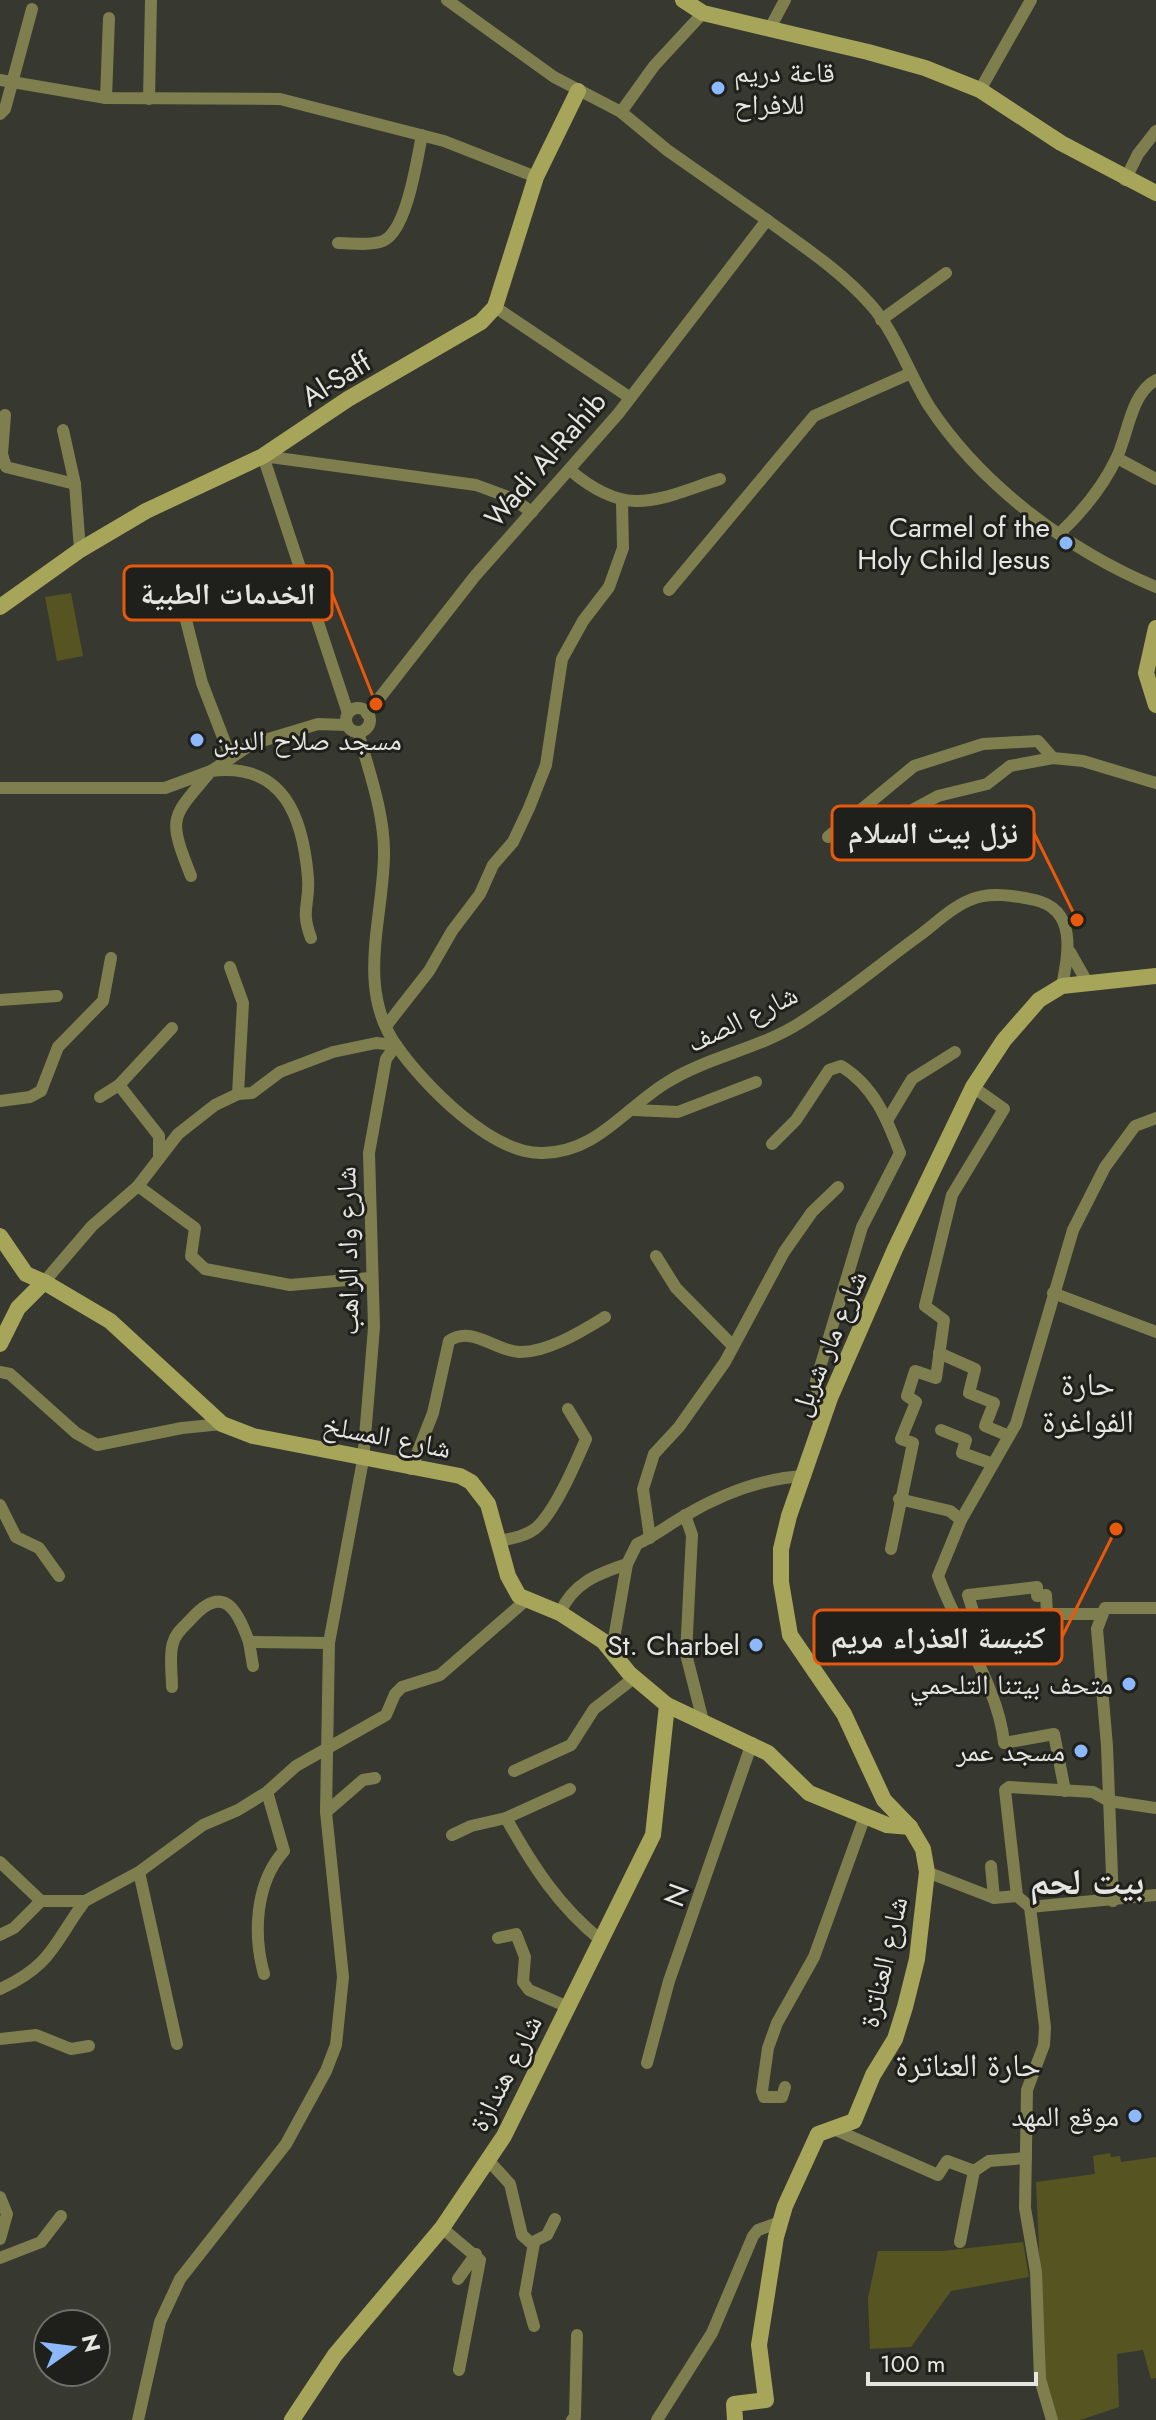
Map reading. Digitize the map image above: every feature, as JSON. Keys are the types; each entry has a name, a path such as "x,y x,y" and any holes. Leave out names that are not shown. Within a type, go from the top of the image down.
{"street":[{"path":"149,99 151,0"},
{"path":"447,0 482,28 578,91 621,112 667,150 841,273 881,320 941,422 986,474 1060,533 1119,571 1156,587"},
{"path":"683,0 703,13 925,68 980,90 1125,180 1156,193"},
{"path":"770,28 785,0"},
{"path":"980,90 1031,0"},
{"path":"0,114 6,82 32,9"},
{"path":"621,112 654,66 703,13"},
{"path":"106,98 109,18"},
{"path":"6,82 106,98 280,99 422,135 536,177"},
{"path":"578,91 536,177 495,307 629,397"},
{"path":"1125,180 1138,154 1156,131"},
{"path":"338,243 379,243 390,237 403,212 422,135"},
{"name":"Wadi Al-Rahib","path":"358,732 368,725 367,714 475,576 571,471 767,220"},
{"path":"881,320 946,273"},
{"name":"Al-Saff","path":"0,607 80,550 146,511 263,456 348,399 481,322 495,307"},
{"path":"669,590 814,416 911,373"},
{"path":"1060,533 1077,517 1117,458 1135,407 1156,380"},
{"path":"5,415 2,454 6,467 75,484"},
{"path":"63,430 75,484 80,550"},
{"path":"396,1045 377,1006 374,964 384,856 382,831 358,732 348,719 263,456 476,485 518,501 532,512"},
{"path":"1117,458 1156,479"},
{"path":"571,471 596,491 622,502 655,499 720,479"},
{"path":"386,1026 429,971 452,931 480,894 493,865 513,842 529,808 546,765 562,659 583,621 609,587 623,548 622,502"},
{"path":"186,620 202,683 231,758"},
{"path":"1156,628 1146,673 1156,705"},
{"path":"0,788 165,788 211,771 252,744 293,730 348,719 357,708 367,714"},
{"path":"828,837 914,766 983,744 1009,741 1038,741 1053,758"},
{"path":"914,809 938,796 987,784 1010,766 1053,758 1083,761 1156,783"},
{"path":"191,876 179,846 176,814 182,801 211,771 240,772 278,788 287,797 308,877 303,914 311,938"},
{"name":"شارع الصف","path":"396,1045 465,1117 491,1138 538,1154 568,1150 587,1143 634,1110 663,1084 797,1025 971,899 1008,896 1044,902 1055,909 1064,926 1070,952 1087,982"},
{"path":"1062,986 1070,952"},
{"path":"0,1101 30,1097 41,1091 58,1047 103,1001 111,958"},
{"path":"230,967 243,1003 238,1094"},
{"name":"شارع مار شربل","path":"927,1872 923,1849 910,1827 884,1800 844,1714 790,1635 781,1582 781,1549 830,1398 895,1249 973,1087 1013,1030 1039,1000 1062,986 1156,976"},
{"path":"0,1000 57,996"},
{"path":"100,1097 119,1085 172,1028"},
{"path":"0,1344 18,1308 92,1226 138,1186 178,1134 215,1105 238,1094 252,1093 280,1072 333,1052 376,1043 396,1045"},
{"name":"شارع واد الراهب","path":"138,2420 160,2322 180,2279 286,2144 326,2071 336,2045 343,1977 326,1812 329,1643 363,1460 374,1327 370,1278 369,1153 386,1059 396,1045"},
{"path":"888,1119 912,1079 955,1052"},
{"path":"772,1144 796,1120 829,1070 841,1066 864,1083 888,1119 900,1153 862,1227 816,1381 820,1408 812,1438 814,1448"},
{"path":"634,1110 678,1112 756,1082"},
{"path":"119,1085 159,1136 159,1159"},
{"path":"891,1549 913,1443 901,1439 916,1402 907,1396 915,1371 936,1378 944,1320 925,1306 952,1195 1004,1109 973,1087"},
{"path":"1065,1791 1054,1734 1004,1743 992,1696 953,1617 938,1576 961,1520 1009,1436 1025,1394 1073,1230 1105,1167 1135,1126 1156,1118"},
{"path":"159,1136 178,1134"},
{"path":"138,1186 195,1228 191,1256 205,1269 290,1285 370,1278"},
{"path":"650,1538 643,1489 654,1454 679,1427 733,1346 784,1252 812,1212 838,1187"},
{"path":"0,1236 26,1274 44,1282"},
{"path":"656,1256 676,1288 733,1346"},
{"name":"شارع المسلخ","path":"44,1282 110,1321 222,1424 253,1436 363,1460 460,1476 471,1482 488,1504 513,1589 525,1601"},
{"path":"1053,1293 1156,1332"},
{"path":"411,1469 440,1389 445,1348 449,1341 462,1335 472,1336 508,1350 531,1351 605,1317"},
{"path":"939,1353 975,1369 969,1393 994,1403 985,1426 1009,1436"},
{"path":"0,1372 10,1374 21,1382 76,1433 97,1445 190,1426 222,1424"},
{"path":"500,1541 522,1536 537,1527 562,1488 586,1439 568,1409"},
{"path":"941,1430 966,1440 962,1453 993,1464"},
{"path":"612,1650 627,1564 637,1544 685,1515 758,1483 779,1477 805,1476"},
{"path":"899,1499 950,1511 961,1520"},
{"path":"0,1505 16,1537 39,1548 59,1576"},
{"path":"685,1515 692,1535 686,1654 703,1721"},
{"path":"560,1613 566,1598 578,1585 627,1564"},
{"path":"973,1611 968,1595 1037,1587 1037,1596 1046,1595 1047,1614 1156,1608"},
{"path":"172,1687 172,1644 178,1633 211,1602 220,1600 229,1605 242,1621 253,1666"},
{"path":"0,1862 41,1901 85,1901 139,1872 203,1825 238,1810 267,1792 296,1766 386,1715 395,1694 402,1687 440,1675 525,1601 560,1613 612,1650 634,1678 667,1705 752,1743 774,1759 809,1793 887,1825 910,1827"},
{"path":"1103,1611 1097,1629 1113,1901"},
{"path":"249,1642 329,1643"},
{"path":"514,1771 571,1745 594,1709 634,1678"},
{"name":"شارع هندازة","path":"292,2420 335,2355 442,2228 504,2136 653,1835 667,1705"},
{"name":"N","path":"647,2063 669,1981 752,1743"},
{"path":"326,1812 363,1780 375,1778"},
{"path":"1052,2420 1040,2379 1032,2243 1025,2208 1027,2090 1044,2045 1045,2027 1030,1907 1017,1896 1005,1790 1032,1787 1045,1792 1093,1792 1109,1801 1156,1808"},
{"path":"452,1835 471,1826 506,1818 570,1789"},
{"path":"264,1974 256,1948 259,1908 272,1863 284,1851 267,1792"},
{"path":"785,2087 782,2097 764,2097 762,2091 768,2048 777,2023 814,1957 865,1816"},
{"path":"506,1818 534,1869 577,1921 602,1941"},
{"path":"991,1866 994,1898"},
{"path":"139,1872 177,2044"},
{"path":"927,1872 994,1898 1017,1896"},
{"name":"شارع العناترة","path":"735,2420 734,2404 766,2400 759,2345 780,2222 818,2134 822,2129 836,2130 854,2121 873,2075 895,2039 917,1959 927,1872"},
{"path":"1030,1907 1156,1895"},
{"path":"0,1935 14,1928 41,1901"},
{"path":"0,1989 31,1971 53,1951 85,1901"},
{"path":"498,1938 516,1934 525,1957 523,1982 529,1990 568,2007"},
{"path":"0,2039 36,2035 71,2049 89,2046"},
{"path":"836,2130 938,2175 947,2161 974,2171"},
{"path":"960,2242 974,2171 989,2161 1026,2158"},
{"path":"488,2160 510,2184 522,2235 534,2243"},
{"path":"0,2197 7,2214 0,2239"},
{"path":"0,2258 41,2242 61,2216"},
{"path":"534,2326 525,2294 534,2243 547,2235 555,2219"},
{"path":"657,2420 712,2333 753,2236 758,2230 780,2222"},
{"path":"442,2228 476,2254 480,2271 459,2370"},
{"path":"458,2279 476,2254"},
{"path":"572,2420 575,2417 577,2335"}],"shaded area":[{"path":"71,593 83,656 57,661 45,597"},
{"path":"1110,2153 1111,2157 1120,2156 1121,2162 1156,2157 1156,2378 1151,2379 1143,2350 1117,2354 1119,2407 1080,2420 1055,2420 1045,2381 1036,2182 1095,2174 1093,2156"},
{"path":"1023,2242 1029,2277 951,2291 911,2347 870,2349 868,2298 878,2251 943,2251"}],"place":[{"name":"قاعة دريم للافراح","path":"718,88"},
{"name":"Carmel of the Holy Child Jesus","path":"1066,543"},
{"name":"الخدمات الطبية","path":"376,704"},
{"name":"مسجد صلاح الدين","path":"197,740"},
{"name":"نزل بيت السلام","path":"1077,920"},
{"name":"كنيسة العذراء مريم","path":"1116,1529"},
{"name":"St. Charbel","path":"756,1645"},
{"name":"متحف بيتنا التلحمي","path":"1129,1684"},
{"name":"مسجد عمر","path":"1081,1751"},
{"name":"موقع المهد","path":"1135,2116"}],"district":[{"name":"حارة الفواغرة","path":"1088,1402"},
{"name":"بيت لحم","path":"1087,1881"},
{"name":"حارة العناترة","path":"968,2065"}]}
